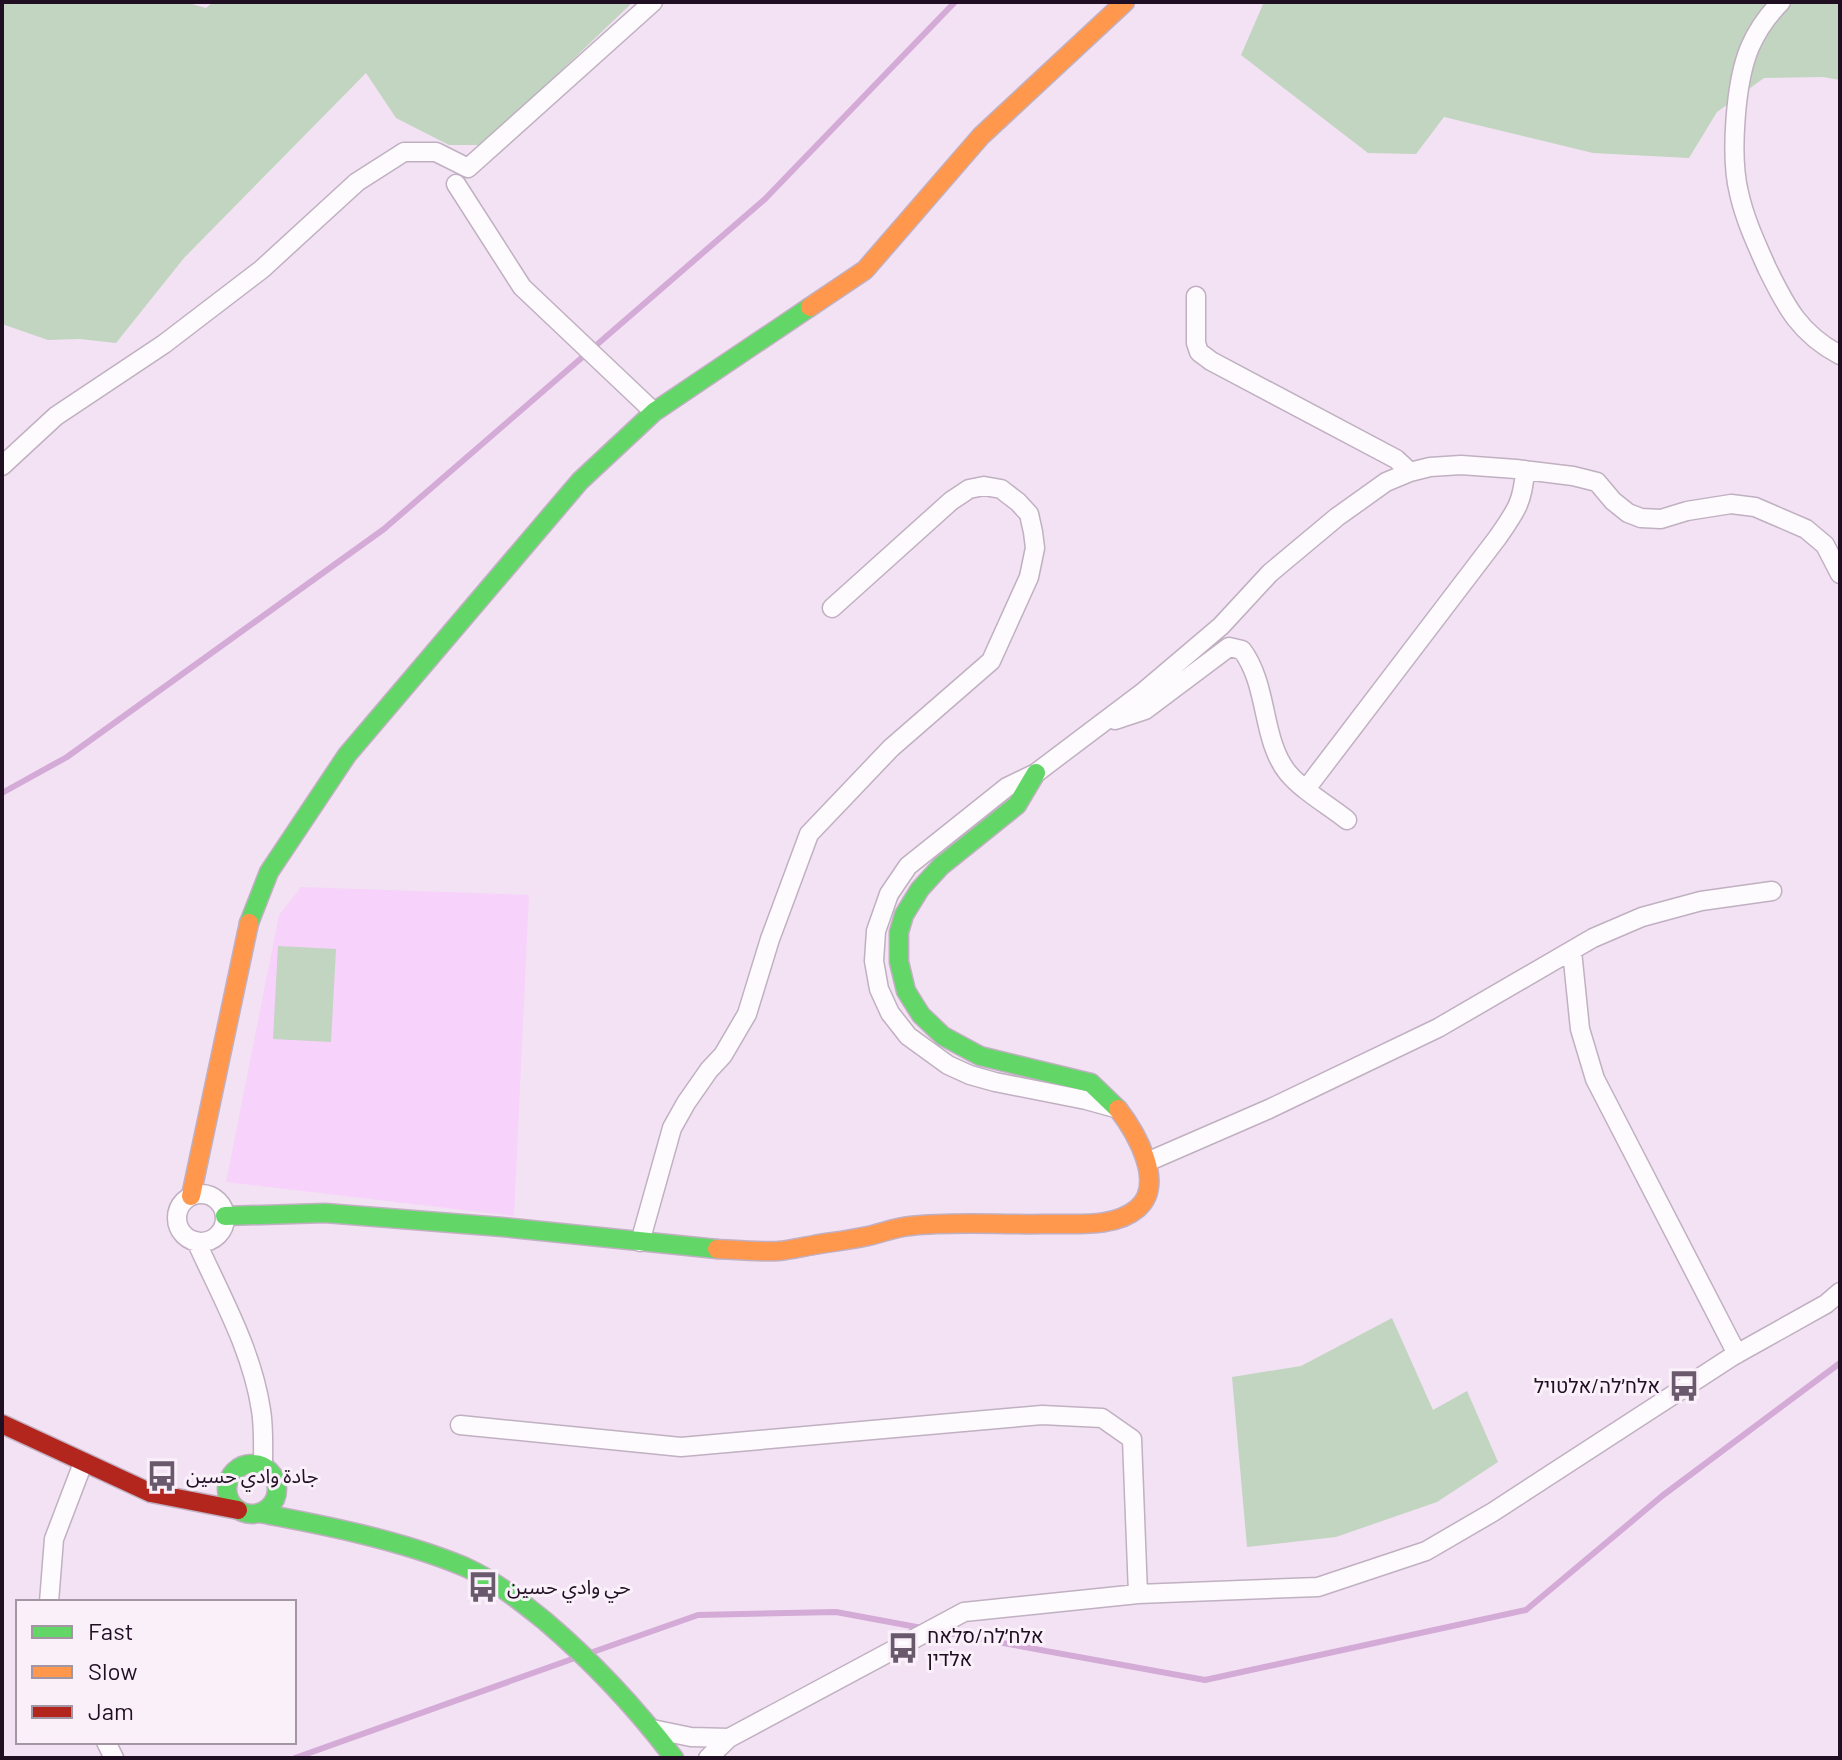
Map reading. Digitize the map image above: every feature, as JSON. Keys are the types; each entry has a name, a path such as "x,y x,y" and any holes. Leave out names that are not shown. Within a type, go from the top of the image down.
{"street":[{"path":"2,466 56,416 164,344 262,269 357,182 404,152 436,152 468,168 653,2"},
{"path":"1096,29 1104,2"},
{"path":"191,1196 250,919 269,872 347,755 580,481 654,412 865,270 981,136 1125,2"},
{"path":"1781,2 1768,15 1750,48 1742,78 1735,156 1738,191 1749,229 1780,296 1804,330 1840,355"},
{"path":"456,184 522,287 654,412"},
{"path":"1196,296 1196,343 1199,352 1396,459 1410,472"},
{"path":"225,1216 325,1213 715,1249 779,1251 906,1226 959,1222 1033,1224 1114,1221 1141,1206 1148,1190 1149,1176 1140,1144 1118,1109 1091,1083 980,1056 943,1036 921,1015 906,991 899,962 899,932 904,915 920,889 941,866 1017,805 1036,773 1142,693 1221,626 1270,573 1337,517 1386,482 1430,467 1461,465 1573,476 1597,482 1613,501 1628,513 1641,518 1661,519 1731,504 1755,507 1806,529 1825,545 1840,574"},
{"path":"1306,789 1516,511 1524,491 1525,470"},
{"path":"640,1242 672,1128 709,1070 723,1055 747,1014 770,939 809,834 891,748 991,661 1029,577 1035,548 1029,514 1001,489 984,486 969,489 951,501 832,608"},
{"path":"1101,725 1145,710 1229,647 1242,650 1258,680 1275,749 1287,772 1347,820"},
{"path":"1147,1162 1269,1109 1438,1028 1593,938 1642,917 1701,901 1772,891"},
{"path":"1572,951 1580,1029 1595,1079 1737,1354"},
{"path":"199,1193 213,1197 224,1208 225,1216 225,1224 208,1242 184,1236 177,1221 184,1200 199,1193"},
{"path":"196,1241 252,1369 262,1411 263,1466"},
{"path":"708,1758 729,1738 964,1612 1138,1594 1318,1587 1426,1551 1493,1512 1737,1354 1826,1304 1840,1292"},
{"path":"460,1425 681,1447 1042,1415 1102,1418 1132,1439 1138,1594"},
{"path":"2,1424 151,1493 245,1513 302,1521 416,1549 467,1568 515,1596 580,1651 652,1729 671,1756"},
{"path":"49,1600 54,1539 83,1463"},
{"path":"172,1498 215,1485 241,1466 256,1464 263,1466 274,1477 277,1491 302,1521"},
{"path":"230,1477 229,1499 238,1510"},
{"path":"259,1513 271,1505 277,1491"},
{"path":"652,1729 691,1737 729,1738"},
{"path":"722,1758 729,1738"}],"shaded area":[{"path":"301,887 529,895 514,1216 226,1182 279,915"}],"green space":[{"path":"2,2 185,2 206,8 213,2 633,2 483,145 449,145 396,118 366,73 184,258 116,343 80,339 48,340 2,324"},
{"path":"1264,2 1840,2 1840,80 1823,77 1764,78 1717,112 1689,158 1593,153 1444,117 1416,154 1368,153 1241,55"},
{"path":"278,946 336,949 331,1042 273,1039"},
{"path":"1392,1318 1433,1410 1467,1391 1498,1462 1437,1502 1336,1537 1247,1547 1232,1377 1301,1366"}],"waterway":[{"path":"2,793 67,757 384,529 765,199 955,2"},
{"path":"937,1631 1205,1680 1526,1610 1662,1496 1840,1363"},
{"path":"590,1653 698,1615 836,1612 922,1628"},
{"path":"295,1758 575,1658"}],"traffic: fast":[{"path":"249,923 269,872 347,755 580,481 654,412 810,307"},
{"path":"1036,773 1017,805 941,866 920,889 904,915 899,932 899,962 906,991 921,1015 943,1036 980,1056 1091,1083 1118,1109"},
{"path":"225,1216 325,1213 717,1249"},
{"path":"252,1464 270,1471 277,1489 270,1507 252,1514 234,1507 227,1489 234,1471 252,1464"},
{"path":"259,1513 390,1542 441,1558 486,1578 536,1613 597,1669 674,1758"}],"traffic: slow":[{"path":"810,307 865,270 981,136 1125,2"},
{"path":"191,1196 249,923"},
{"path":"717,1249 782,1251 927,1225 1081,1224 1117,1219 1138,1208 1146,1197 1149,1185 1145,1157 1118,1109"}],"traffic: jam":[{"path":"2,1424 151,1493 238,1510"}],"place":[{"name":"אלח׳לה/אלטויל","path":"1684,1386"},
{"name":"جادة وادي حسين","path":"162,1476"},
{"name":"حي وادي حسين","path":"483,1587"},
{"name":"אלח׳לה/סלאח אלדין","path":"903,1648"}]}
